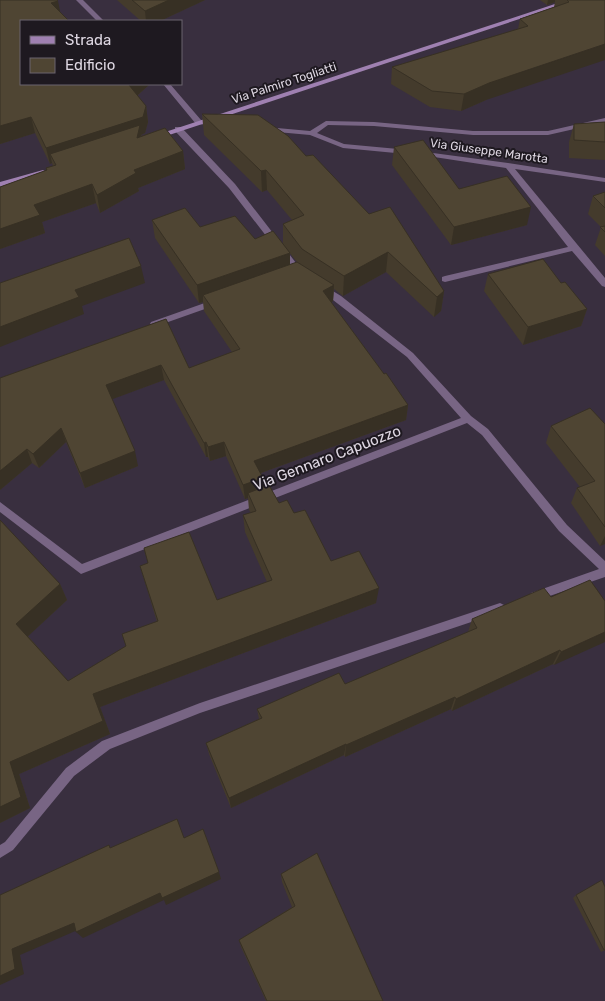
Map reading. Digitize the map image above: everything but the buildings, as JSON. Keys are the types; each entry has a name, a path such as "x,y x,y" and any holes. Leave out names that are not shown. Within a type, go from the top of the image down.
{"street":[{"path":"79,0 100,20"},
{"name":"Via Palmiro Togliatti","path":"150,138 574,0"},
{"path":"167,85 199,122 218,124"},
{"name":"Via Giuseppe Marotta","path":"311,133 326,123 374,124 473,133 548,133 605,120"},
{"name":"Via Giuseppe Marotta","path":"255,128 311,133 344,146 435,154 605,180"},
{"path":"178,129 232,186 302,277 338,298 410,356 468,420 485,432 563,528 605,568"},
{"path":"508,165 605,284"},
{"path":"0,185 47,170"},
{"path":"445,279 574,248"},
{"path":"149,326 224,299"},
{"name":"Via Gennaro Capuozzo","path":"0,506 81,569 468,420"},
{"path":"525,600 605,572"},
{"path":"0,852 9,846 70,772 106,745 200,708 507,606"}]}
